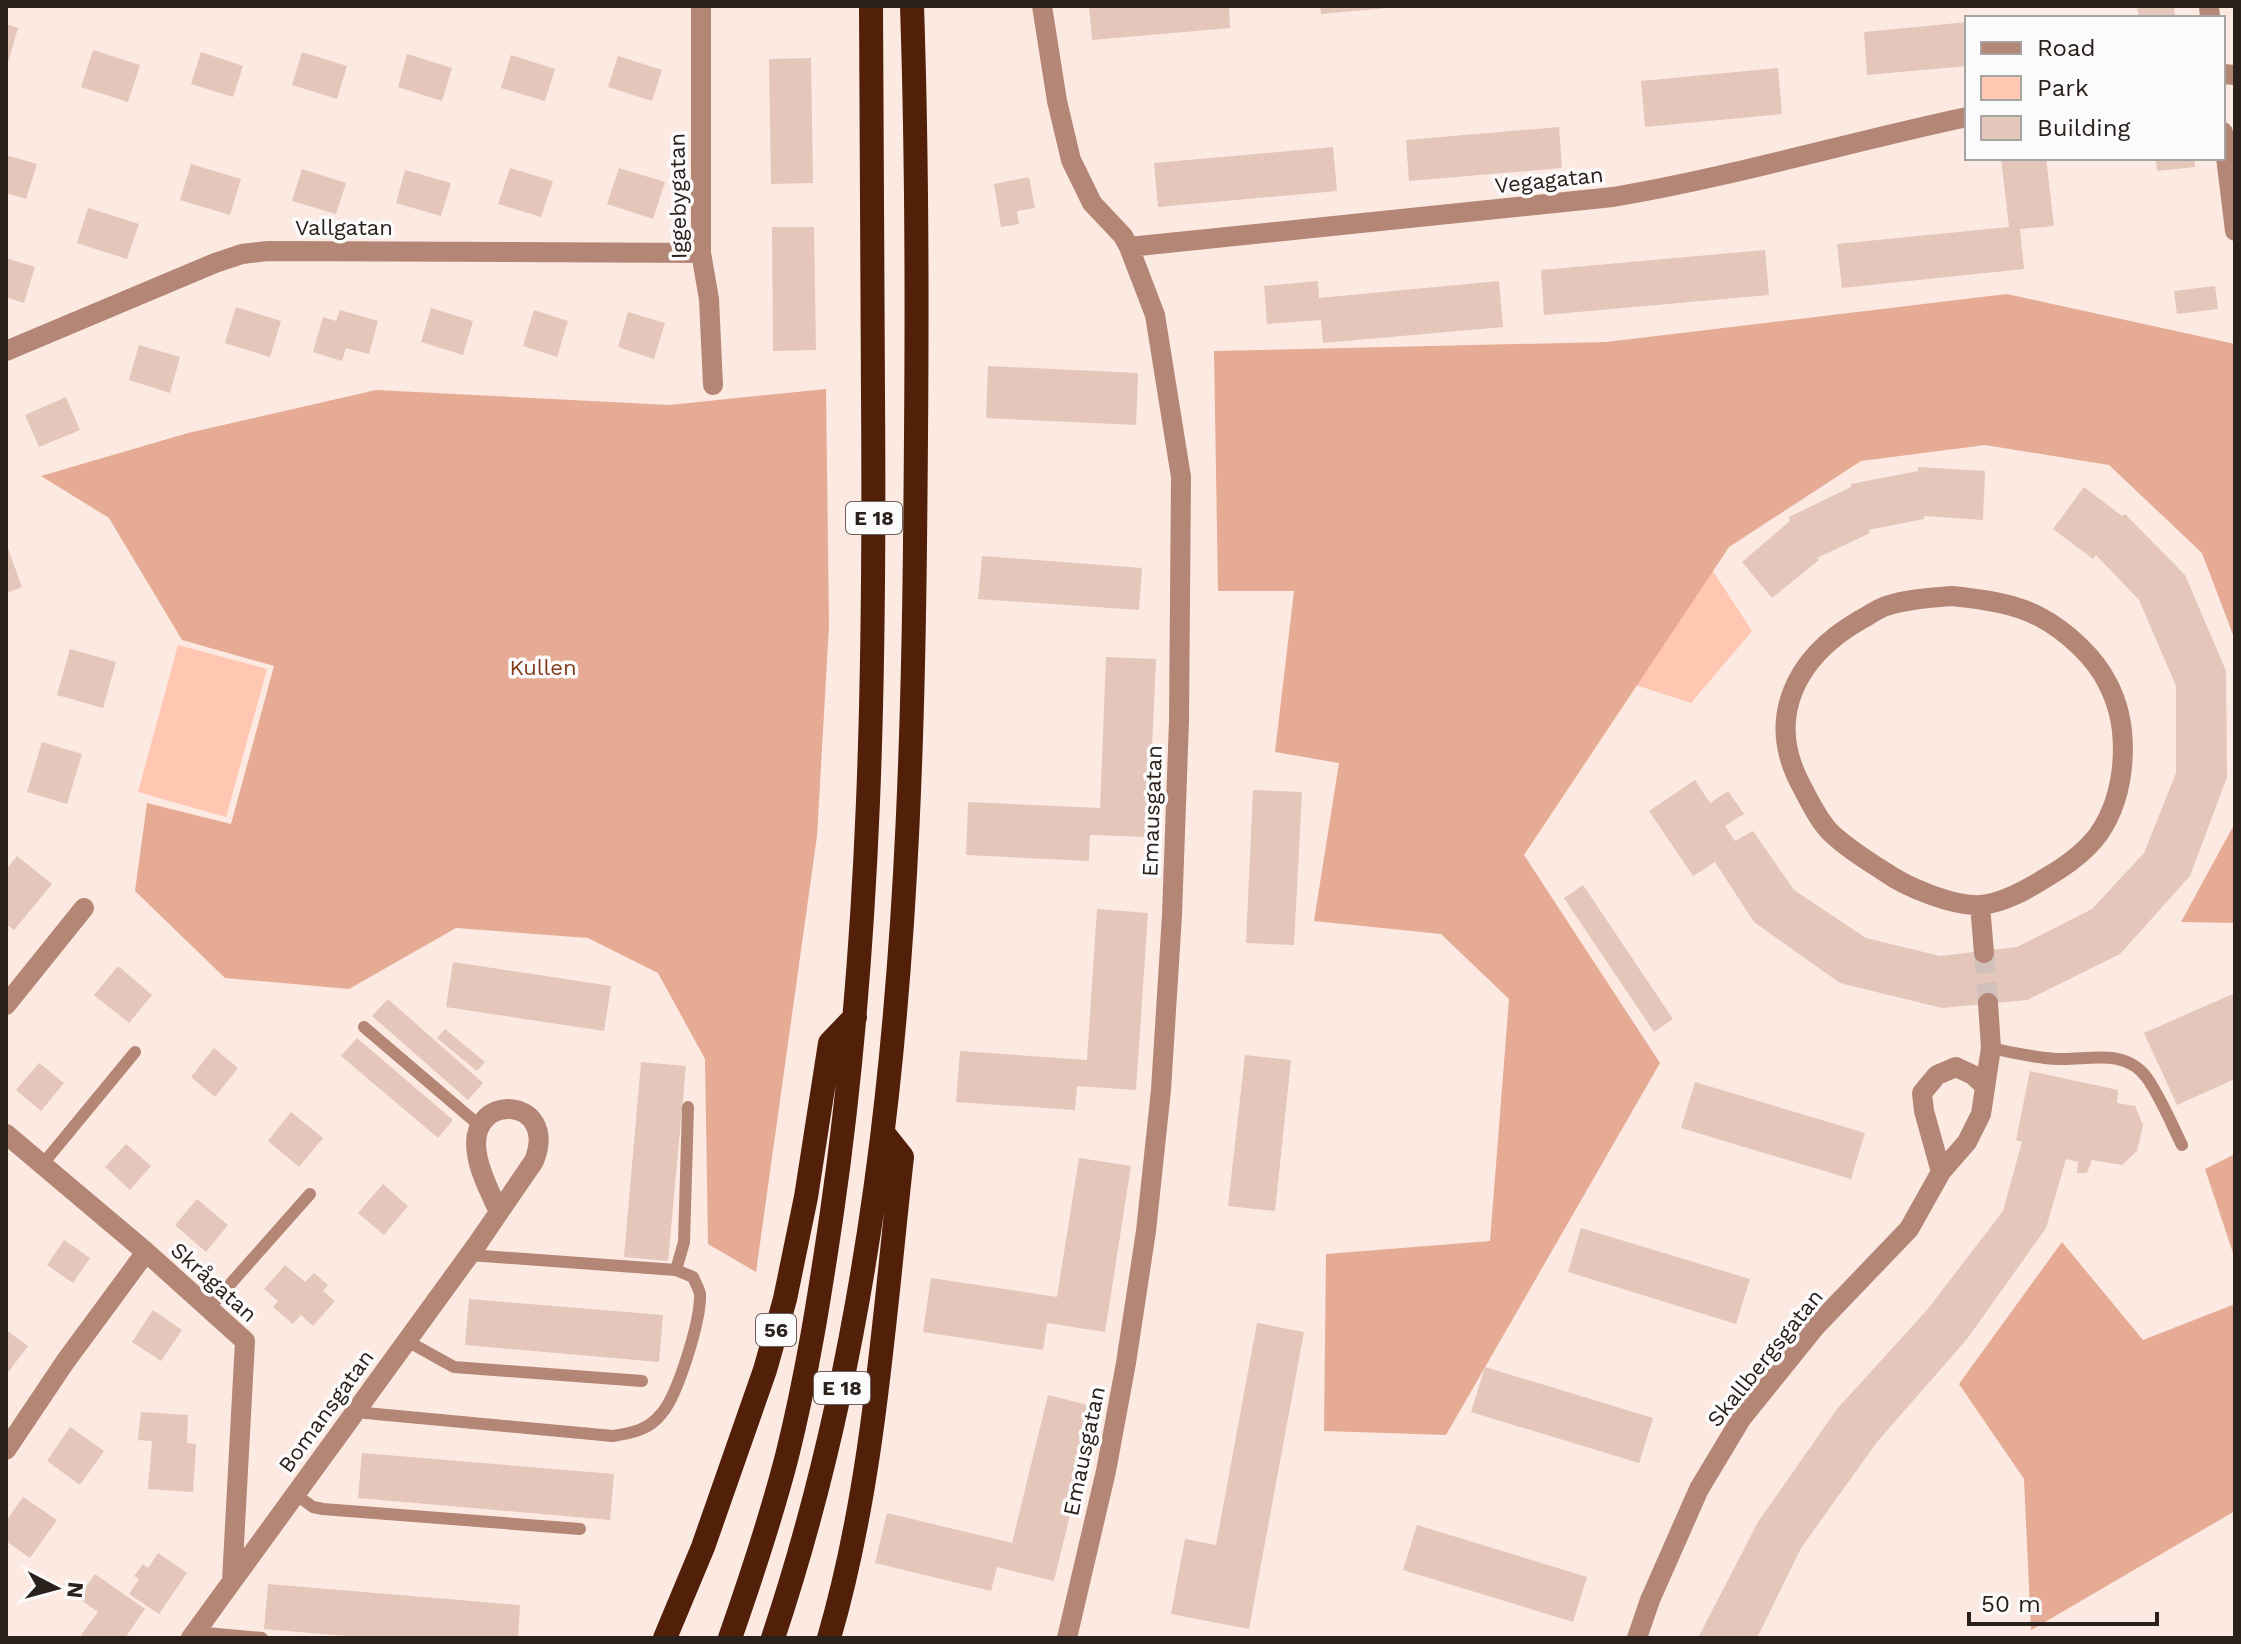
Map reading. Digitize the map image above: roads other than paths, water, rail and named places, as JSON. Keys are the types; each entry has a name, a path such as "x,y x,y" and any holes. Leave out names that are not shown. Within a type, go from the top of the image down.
{"highway":[{"name":"E 18","path":"730,1638 787,1456 806,1368 843,1135 855,1017 863,905 872,674 871,6"},
{"name":"E 18","path":"773,1638 821,1477 862,1285 883,1133 904,901 913,684 917,153 912,6"},
{"name":"56","path":"665,1638 703,1547 765,1370 785,1299 806,1197 830,1043 855,1017"},
{"path":"829,1638 847,1565 867,1449 902,1157 883,1133"}],"street":[{"name":"Iggebygatan","path":"701,6 701,253 709,299 713,385"},
{"name":"Emausgatan","path":"1042,6 1057,101 1071,160 1092,203 1123,236 1129,247 1155,315 1181,477 1179,721 1172,915 1161,1090 1146,1231 1126,1363 1109,1456 1067,1638"},
{"name":"Vegagatan","path":"1129,247 1613,197 1677,186 1867,138 1965,117"},
{"path":"2225,148 2235,231"},
{"name":"Vallgatan","path":"6,351 242,254 337,250 701,253"},
{"path":"1952,596 1986,600 2039,616 2082,649 2108,683 2119,714 2121,777 2098,834 2068,864 2036,884 2011,897 1980,905 1906,886 1857,854 1829,830 1791,762 1785,730 1788,701 1799,676 1816,653 1843,630 1884,607 1913,599 1952,596"},
{"path":"1980,905 1984,953"},
{"path":"6,1005 84,908"},
{"name":"Skallbergsgatan","path":"1637,1638 1650,1600 1699,1489 1741,1419 1816,1326 1909,1229 1941,1172 1967,1142 1981,1114 1991,1048 1988,1003"},
{"path":"1941,1172 1922,1093 1937,1075 1956,1067 1973,1075 1984,1085"},
{"name":"Bomansgatan","path":"193,1635 534,1161 540,1146 538,1130 526,1114 513,1108 498,1109 490,1113 480,1126"},
{"path":"480,1126 476,1153 499,1212"},
{"name":"Skrågatan","path":"6,1134 146,1252 245,1341 232,1581"},
{"path":"6,1450 65,1362 146,1252"}],"lane":[{"path":"364,1027 480,1126"},
{"path":"1991,1048 2062,1059 2100,1055 2123,1060 2145,1076 2182,1145"},
{"path":"42,1165 135,1052"},
{"path":"676,1270 684,1242 688,1107"},
{"path":"209,1308 310,1194"},
{"path":"355,1412 613,1436 639,1432 661,1415 676,1393 694,1329 700,1293 693,1277 676,1270 469,1255"},
{"path":"407,1341 454,1367 642,1381"},
{"path":"295,1494 313,1507 323,1509 580,1529"},
{"path":"193,1635 262,1638"}],"tunnel":[{"path":"1984,953 1988,1003"}],"park label":[{"name":"Kullen","path":"543,667"}]}
